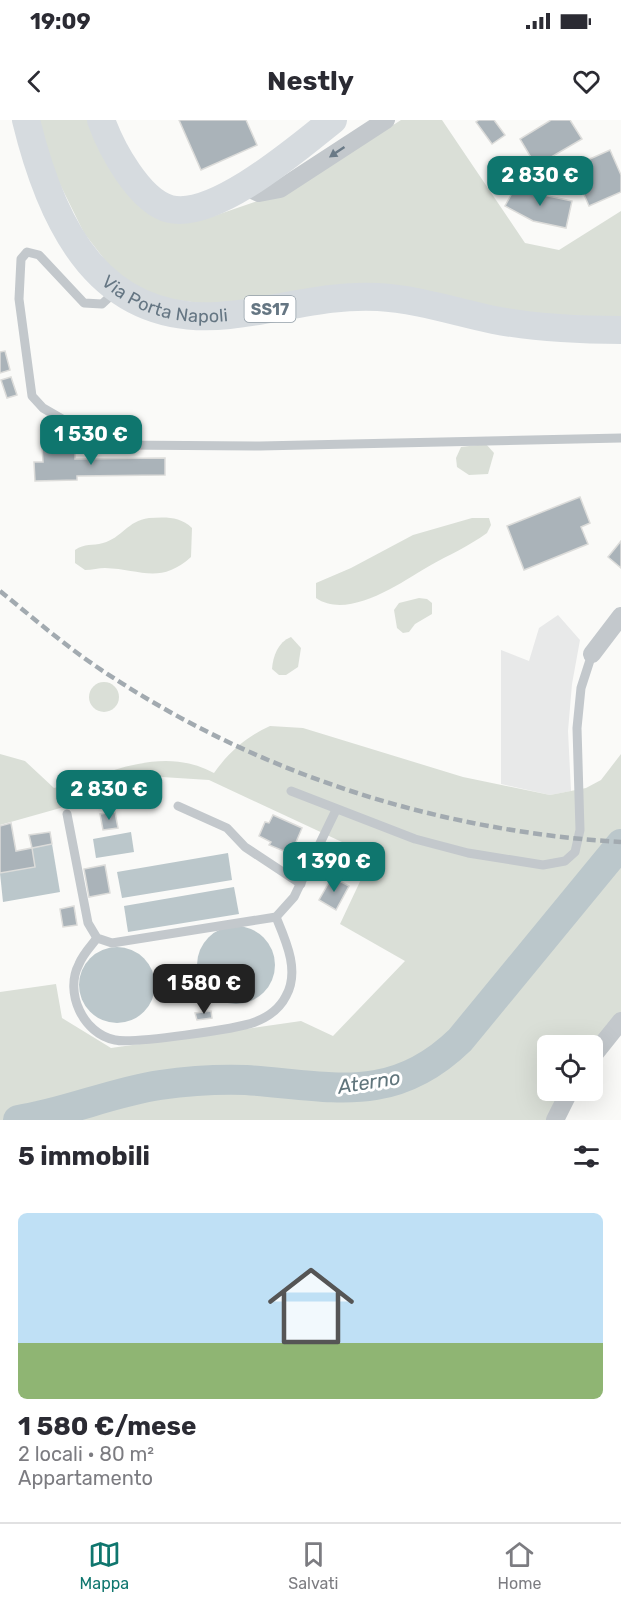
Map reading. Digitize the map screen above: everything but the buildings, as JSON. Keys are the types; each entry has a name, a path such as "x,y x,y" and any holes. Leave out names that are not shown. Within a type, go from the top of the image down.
{"main road":[{"name":"Via Porta Napoli","path":"26,120 41,174 66,226 87,259 116,291 142,305 191,316 227,316 336,299 378,297 536,327 621,330"},
{"path":"101,120 125,168 145,192 162,206 176,210 196,207 244,186 333,120"},
{"path":"273,165 309,120"}],"street":[{"path":"244,186 259,193 280,189 386,120"},
{"path":"592,654 621,616"},
{"path":"603,1043 621,1021"},
{"path":"555,1120 564,1101"}],"lane":[{"path":"116,291 102,304 84,303 39,255 27,252 21,259 19,299 32,396 43,408 105,442 215,446 621,438"},
{"path":"291,791 336,810 415,838 468,853 543,865 565,861 575,852 580,830 577,728 581,688 592,654"},
{"path":"178,806 227,828 245,847 301,884"},
{"path":"68,814 88,923 97,938 112,943 124,943 276,917 288,907 301,884 336,810"},
{"path":"97,938 78,964 75,973 77,1004 87,1022 104,1036 113,1040 135,1040 245,1024 275,1010 287,994 292,974 289,951 276,917"}],"shaded area":[{"path":"39,120 93,120 118,175 208,218 295,188 401,120 442,120 525,243 559,250 621,211 621,317 223,306 153,297 115,273 84,233 51,166"},
{"path":"486,444 494,453 488,474 469,475 457,467 456,458 461,447"},
{"path":"149,518 177,519 192,528 191,557 180,566 159,573 105,568 85,570 75,563 75,550 82,546 110,541 135,522"},
{"path":"472,518 489,518 491,525 487,533 391,589 360,602 344,605 329,604 316,598 316,583 351,568 413,535"},
{"path":"419,598 427,599 432,603 432,614 415,624 409,632 403,633 397,628 394,610 399,603"},
{"path":"558,615 580,640 572,684 568,731 571,791 550,795 501,784 501,650 529,661 539,628"},
{"path":"291,637 301,648 298,667 286,675 279,675 272,669 275,654 283,642"},
{"path":"104,682 110,683 118,691 118,703 110,711 104,712 98,711 90,703 89,697 90,691 98,683"},
{"path":"270,726 303,728 463,777 550,795 586,788 601,780 621,754 621,1013 602,1035 537,1035 537,1101 557,1101 547,1120 0,1120 0,992 56,984 62,1018 111,1048 301,1021 333,1036 405,961 340,924 372,856 209,780 146,776 103,796 0,825 0,754 25,761 54,788 114,770 154,762 174,761 194,765 214,773 226,758 253,735"},
{"path":"131,832 134,852 96,858 93,839"},
{"path":"52,844 60,892 3,902 0,873 32,848"},
{"path":"228,853 232,880 122,898 117,872"},
{"path":"234,887 239,914 128,932 124,906"},
{"path":"228,926 244,926 258,932 269,943 275,957 275,973 269,987 258,998 244,1004 228,1004 214,998 203,987 197,973 197,957 203,943 214,932"},
{"path":"110,947 124,947 138,953 149,964 153,970 155,985 153,1000 144,1012 132,1021 110,1023 96,1017 85,1006 79,992 79,978 85,964 96,953"}],"waterway":[{"name":"Aterno","path":"18,1120 54,1113 124,1092 171,1084 246,1080 306,1086 359,1087 385,1083 410,1075 435,1061 460,1040 621,844"}],"railway":[{"path":"0,591 84,658 156,704 218,737 282,766 347,790 482,825 551,836 621,842"}]}
